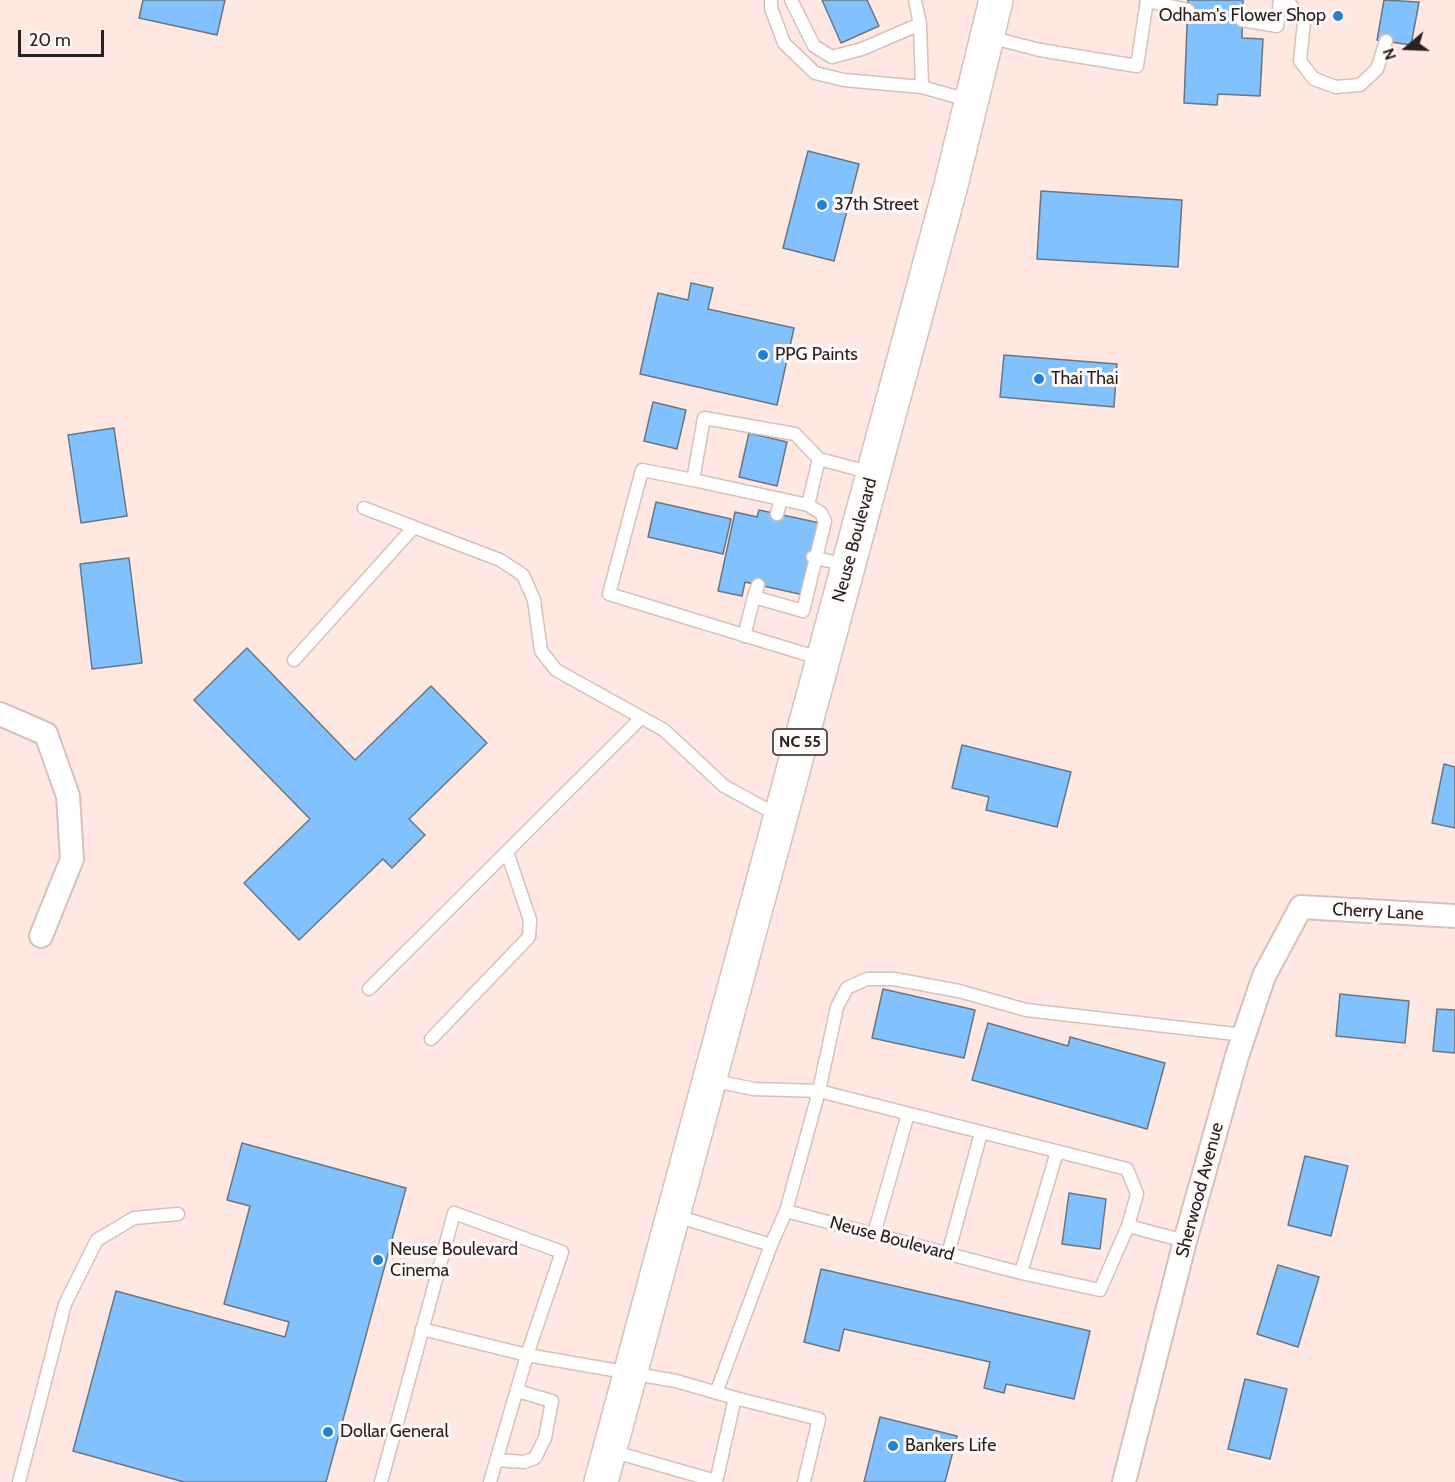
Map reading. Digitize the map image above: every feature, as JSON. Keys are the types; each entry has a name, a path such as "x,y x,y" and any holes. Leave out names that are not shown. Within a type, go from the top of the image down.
{"main road":[{"name":"Neuse Boulevard","path":"601,1482 873,473 996,0"}],"street":[{"path":"0,714 46,734 68,796 72,859 41,936"},
{"name":"Cherry Lane","path":"1301,907 1455,916"},
{"name":"Sherwood Avenue","path":"1124,1482 1185,1241 1244,1035 1264,976 1301,907"}],"lane":[{"path":"771,0 771,8 784,43 815,72 844,80 922,87 971,101"},
{"path":"791,0 814,46 832,57 862,49 920,24"},
{"path":"915,0 920,24 922,87"},
{"path":"986,36 1040,50 1137,66 1147,0 1188,10"},
{"path":"1242,20 1277,26 1280,0"},
{"path":"1287,0 1304,22 1300,61 1314,79 1336,87 1360,85 1377,69 1386,41"},
{"path":"693,480 705,418 795,434 819,459 873,473"},
{"path":"808,505 819,459"},
{"path":"744,636 756,591 803,611 814,558 825,521 821,513 808,505 642,470 609,594 744,636 823,660"},
{"path":"777,514 781,499"},
{"path":"364,508 500,560 523,575 534,600 541,651 556,670 664,730 724,786 780,816"},
{"path":"294,660 414,527"},
{"path":"814,558 848,565"},
{"path":"369,989 641,718"},
{"path":"431,1039 529,937 530,920 507,852"},
{"path":"716,1393 786,1211 819,1091 837,1007 847,988 867,980 894,980 959,991 1026,1010 1244,1035"},
{"path":"709,1080 754,1089 819,1091 1127,1170 1137,1194 1128,1226 1185,1241"},
{"path":"874,1234 908,1114"},
{"path":"948,1254 981,1133"},
{"path":"1021,1273 1057,1152"},
{"name":"Neuse Boulevard","path":"786,1211 1021,1273 1100,1290 1128,1226"},
{"path":"381,1482 454,1213 562,1252 526,1355 490,1482"},
{"path":"19,1482 65,1304 97,1240 134,1218 178,1214"},
{"path":"672,1215 771,1245"},
{"path":"422,1329 526,1355 676,1381 819,1419 804,1482"},
{"path":"497,1460 524,1462 535,1458 545,1438 552,1401 516,1391"},
{"path":"609,1450 716,1482 735,1398"}],"building":[{"path":"143,0 225,0 217,35 139,18"},
{"path":"822,0 867,0 879,26 841,43"},
{"path":"1188,0 1243,0 1242,38 1263,39 1260,96 1218,94 1217,105 1184,103"},
{"path":"1384,0 1419,2 1411,45 1377,40"},
{"path":"808,151 859,164 834,261 783,248"},
{"path":"1041,191 1182,200 1178,267 1037,259"},
{"path":"691,283 713,288 708,309 794,328 777,405 640,374 658,293 688,300"},
{"path":"1004,355 1117,364 1114,407 1000,397"},
{"path":"653,402 686,410 677,449 644,441"},
{"path":"114,428 127,516 81,523 68,435"},
{"path":"749,433 787,442 777,486 739,477"},
{"path":"656,502 731,519 723,554 648,537"},
{"path":"759,510 820,523 804,595 745,582 742,596 718,591 735,512 757,517"},
{"path":"129,558 142,663 92,669 80,564"},
{"path":"247,648 355,760 431,686 487,743 409,819 425,835 392,868 383,859 299,940 244,883 310,819 194,700"},
{"path":"962,745 1071,772 1057,827 986,810 989,797 952,788"},
{"path":"1444,764 1455,767 1455,828 1432,823"},
{"path":"883,989 975,1010 964,1058 872,1038"},
{"path":"1340,994 1409,1001 1405,1043 1336,1036"},
{"path":"1437,1009 1455,1010 1455,1053 1433,1051"},
{"path":"988,1023 1068,1046 1070,1037 1165,1063 1147,1129 972,1080"},
{"path":"242,1143 406,1188 326,1482 184,1482 73,1451 116,1291 285,1337 289,1322 224,1304 250,1206 227,1200"},
{"path":"1305,1156 1348,1166 1331,1236 1288,1225"},
{"path":"1069,1193 1106,1199 1100,1249 1062,1244"},
{"path":"1278,1265 1319,1277 1298,1347 1257,1334"},
{"path":"821,1269 1090,1331 1074,1399 1006,1384 1004,1393 984,1388 990,1362 844,1329 839,1351 804,1342"},
{"path":"1245,1379 1287,1389 1270,1459 1228,1449"},
{"path":"880,1417 957,1436 945,1482 864,1482"}],"place":[{"name":"Odham's Flower Shop","path":"1338,16"},
{"name":"37th Street","path":"822,205"},
{"name":"PPG Paints","path":"763,355"},
{"name":"Thai Thai","path":"1039,379"},
{"name":"Neuse Boulevard Cinema","path":"378,1260"},
{"name":"Dollar General","path":"328,1432"},
{"name":"Bankers Life","path":"893,1446"}]}
